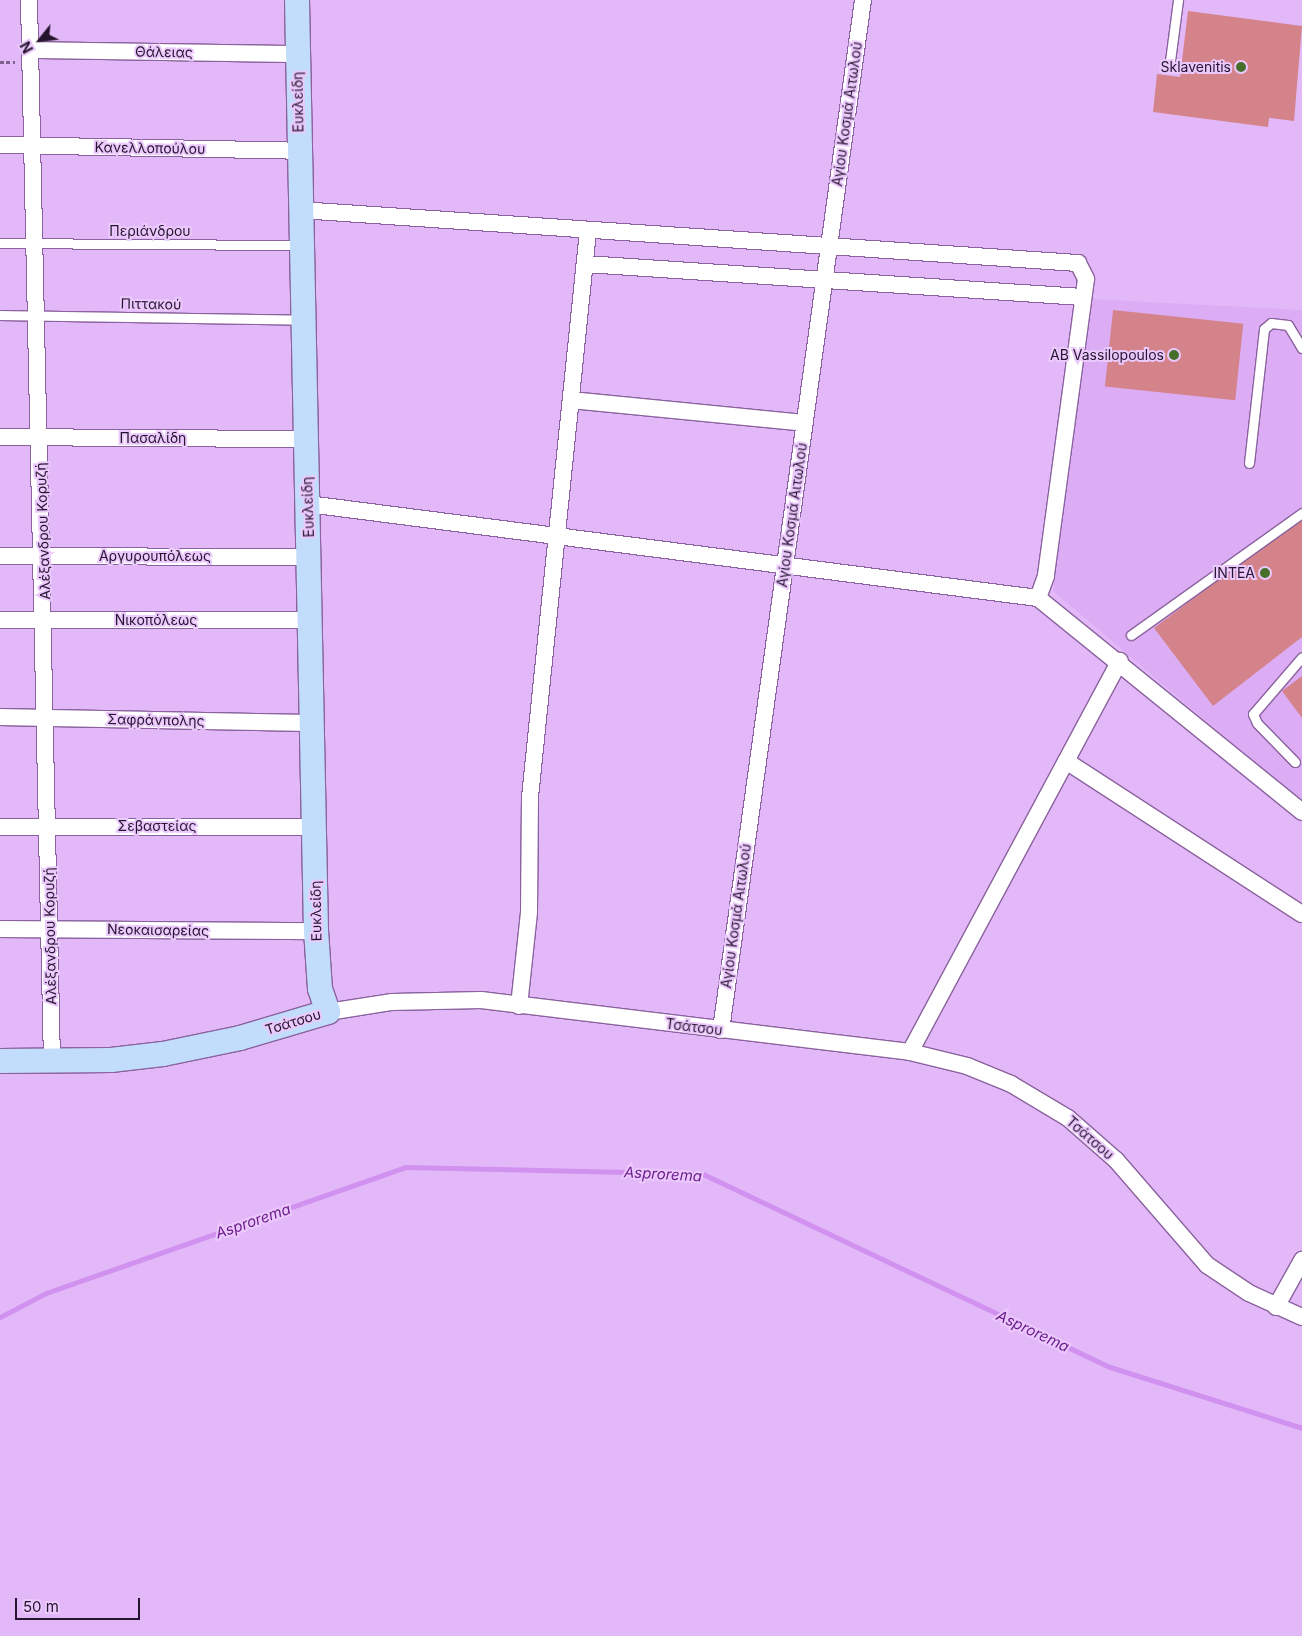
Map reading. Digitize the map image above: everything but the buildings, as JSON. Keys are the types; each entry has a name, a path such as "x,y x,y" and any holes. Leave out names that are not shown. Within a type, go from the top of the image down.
{"street":[{"name":"Αλέξανδρου Κορυζή","path":"29,0 45,620 52,1062"},
{"name":"Ευκλείδη","path":"297,0 300,245 312,620 316,931 320,989 328,1012"},
{"name":"Αγίου Κοσμά Αιτωλού","path":"721,1030 863,0"},
{"name":"Θάλειας","path":"31,50 298,54"},
{"name":"Κανελλοπούλου","path":"0,145 299,151"},
{"path":"300,210 588,231 1075,262 1085,274 1083,297 1046,576 1038,598"},
{"path":"519,1006 529,912 530,798 588,231"},
{"path":"585,264 1083,297"},
{"path":"571,400 804,423"},
{"name":"Πασαλίδη","path":"0,437 305,439"},
{"path":"308,504 1038,598 1120,661 1302,812"},
{"name":"Αργυρουπόλεως","path":"0,556 310,557"},
{"name":"Νικοπόλεως","path":"0,620 312,620"},
{"path":"910,1052 1120,661"},
{"name":"Σαφράνπολης","path":"0,717 313,723"},
{"path":"1066,761 1302,914"},
{"name":"Σεβαστείας","path":"0,827 314,826"},
{"name":"Νεοκαισαρείας","path":"0,929 316,931"},
{"name":"Τσάτσου","path":"0,1061 52,1062 163,1054 240,1038 328,1012 445,998 910,1052 987,1073 1068,1118 1116,1160 1200,1258 1231,1283 1276,1307 1302,1317"},
{"path":"1276,1307 1302,1260"}],"lane":[{"path":"1170,62 1178,0"},
{"name":"Περιάνδρου","path":"0,243 300,245"},
{"name":"Πιττακού","path":"0,315 302,320"},
{"path":"1249,463 1264,329 1271,323 1288,325 1302,348"},
{"path":"1131,635 1302,513"},
{"path":"1295,762 1256,723 1253,714 1302,657"}],"shaded area":[{"path":"1092,299 1302,310 1302,803 1053,591"}],"waterway":[{"name":"Asprorema","path":"0,1317 46,1293 405,1167 703,1174 1110,1367 1302,1428"}],"place":[{"name":"Sklavenitis","path":"1241,67"},
{"name":"AB Vassilopoulos","path":"1174,355"},
{"name":"INTEA","path":"1265,573"}]}
